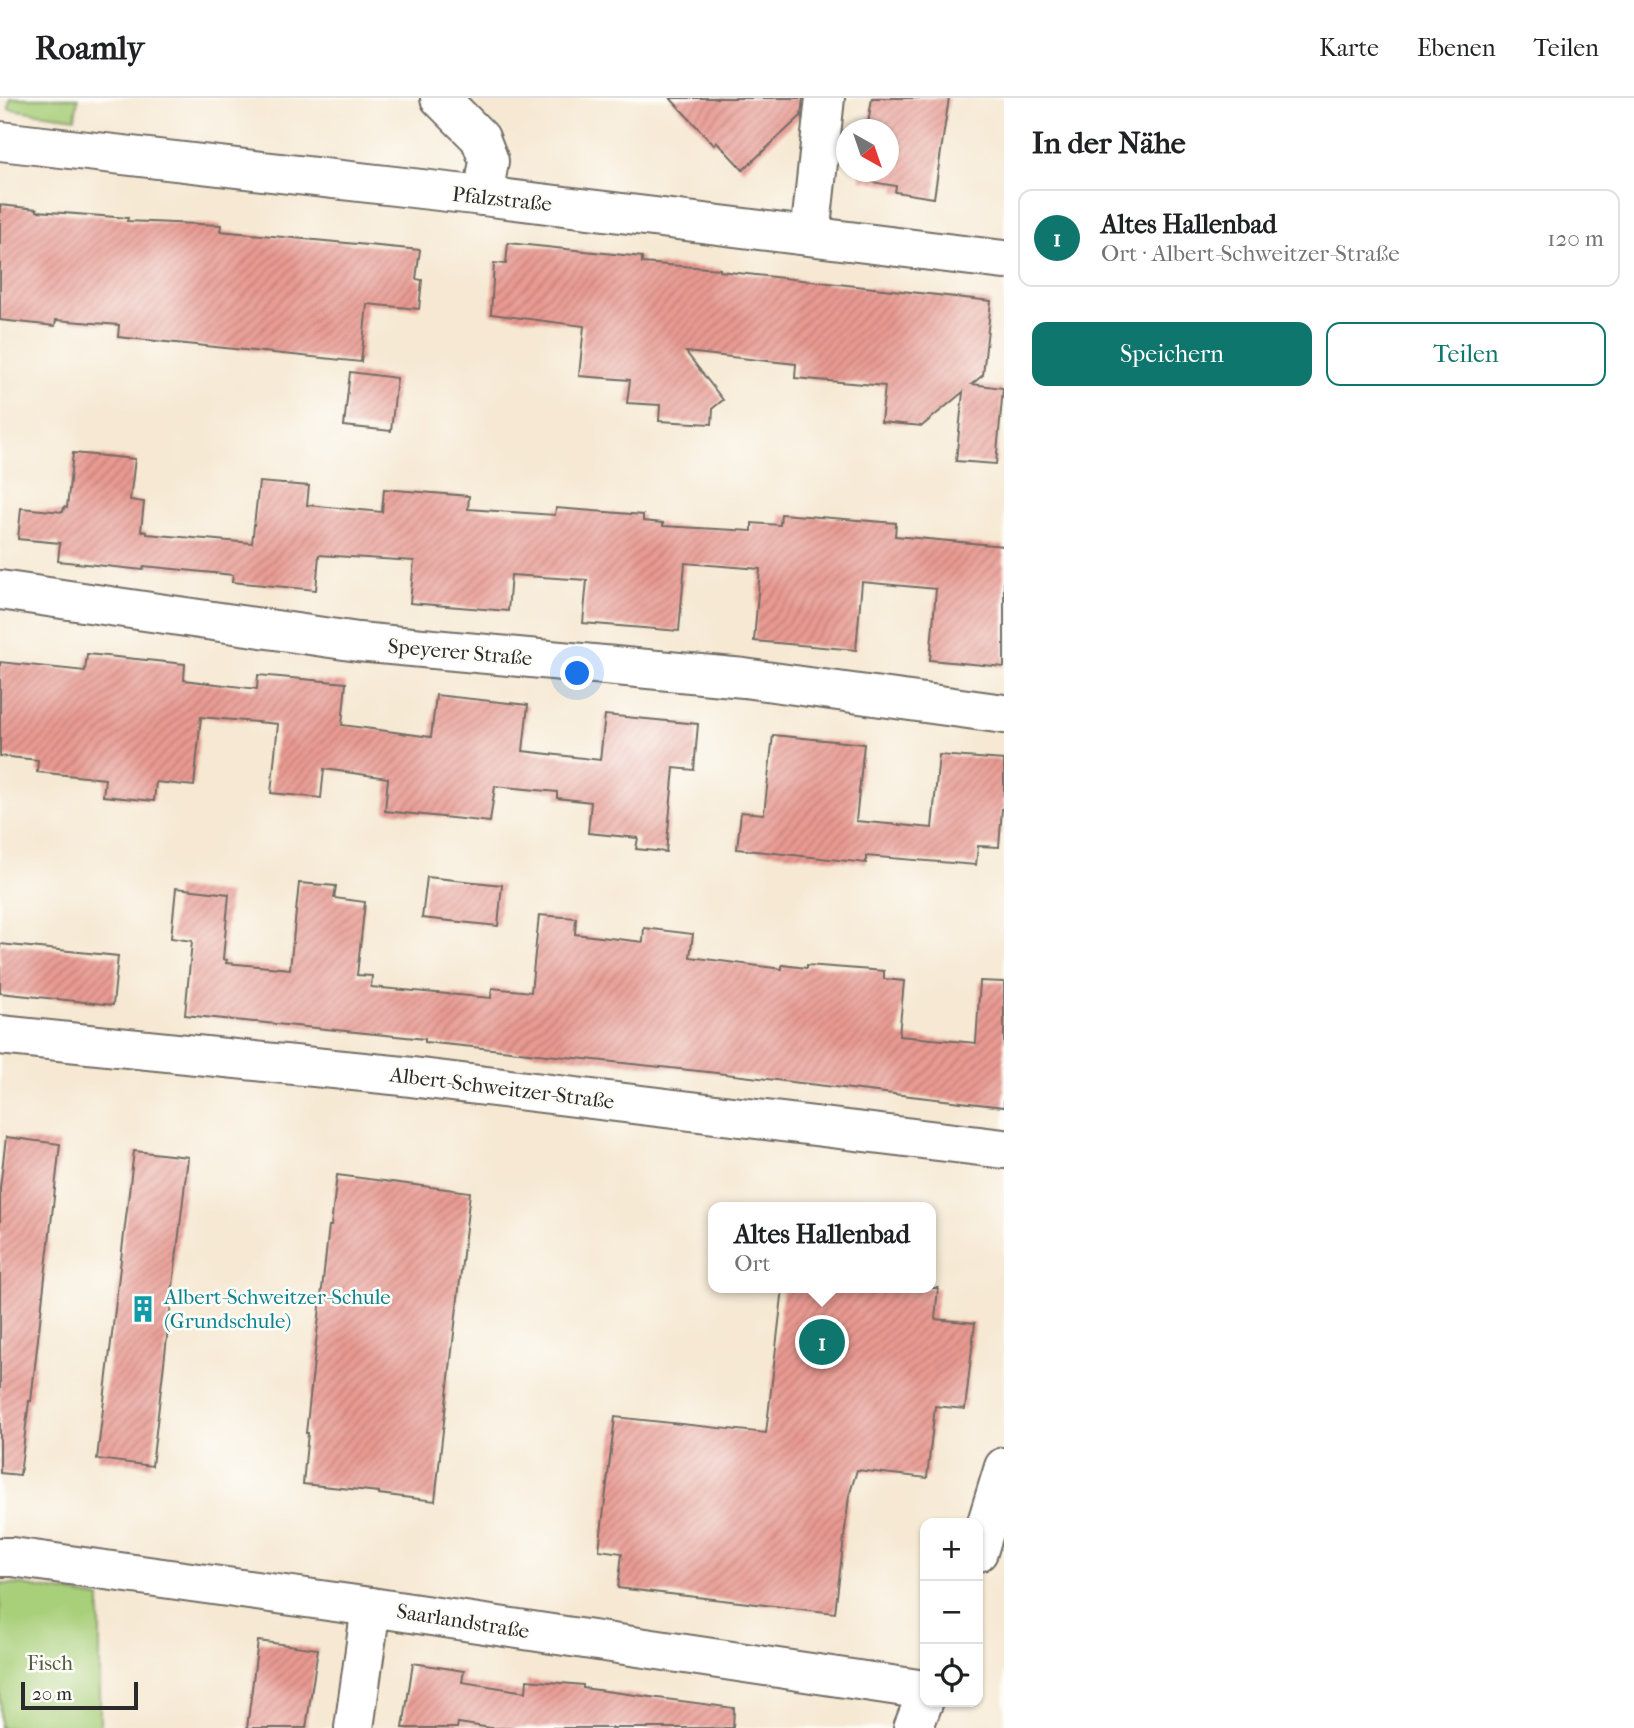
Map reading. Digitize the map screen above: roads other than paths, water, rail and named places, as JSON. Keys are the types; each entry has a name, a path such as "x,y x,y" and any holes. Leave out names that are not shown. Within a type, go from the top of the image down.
{"street":[{"path":"440,98 480,138 489,161 483,196"},
{"path":"810,236 825,98"},
{"name":"Pfalzstraße","path":"0,141 483,196 1004,260"},
{"name":"Speyerer Straße","path":"0,590 358,642 744,678 1004,714"},
{"name":"Albert-Schweitzer-Straße","path":"0,1035 403,1076 1004,1149"},
{"path":"983,1536 1004,1467"},
{"name":"Saarlandstraße","path":"0,1557 371,1607 920,1689"},
{"path":"354,1728 371,1607"},
{"path":"913,1728 921,1707"}],"place":[{"name":"Albert-Schweitzer-Schule (Grundschule)","path":"143,1309"},
{"name":"Altes Hallenbad","path":"822,1342"}],"park label":[{"name":"Fisch","path":"50,1663"}]}
